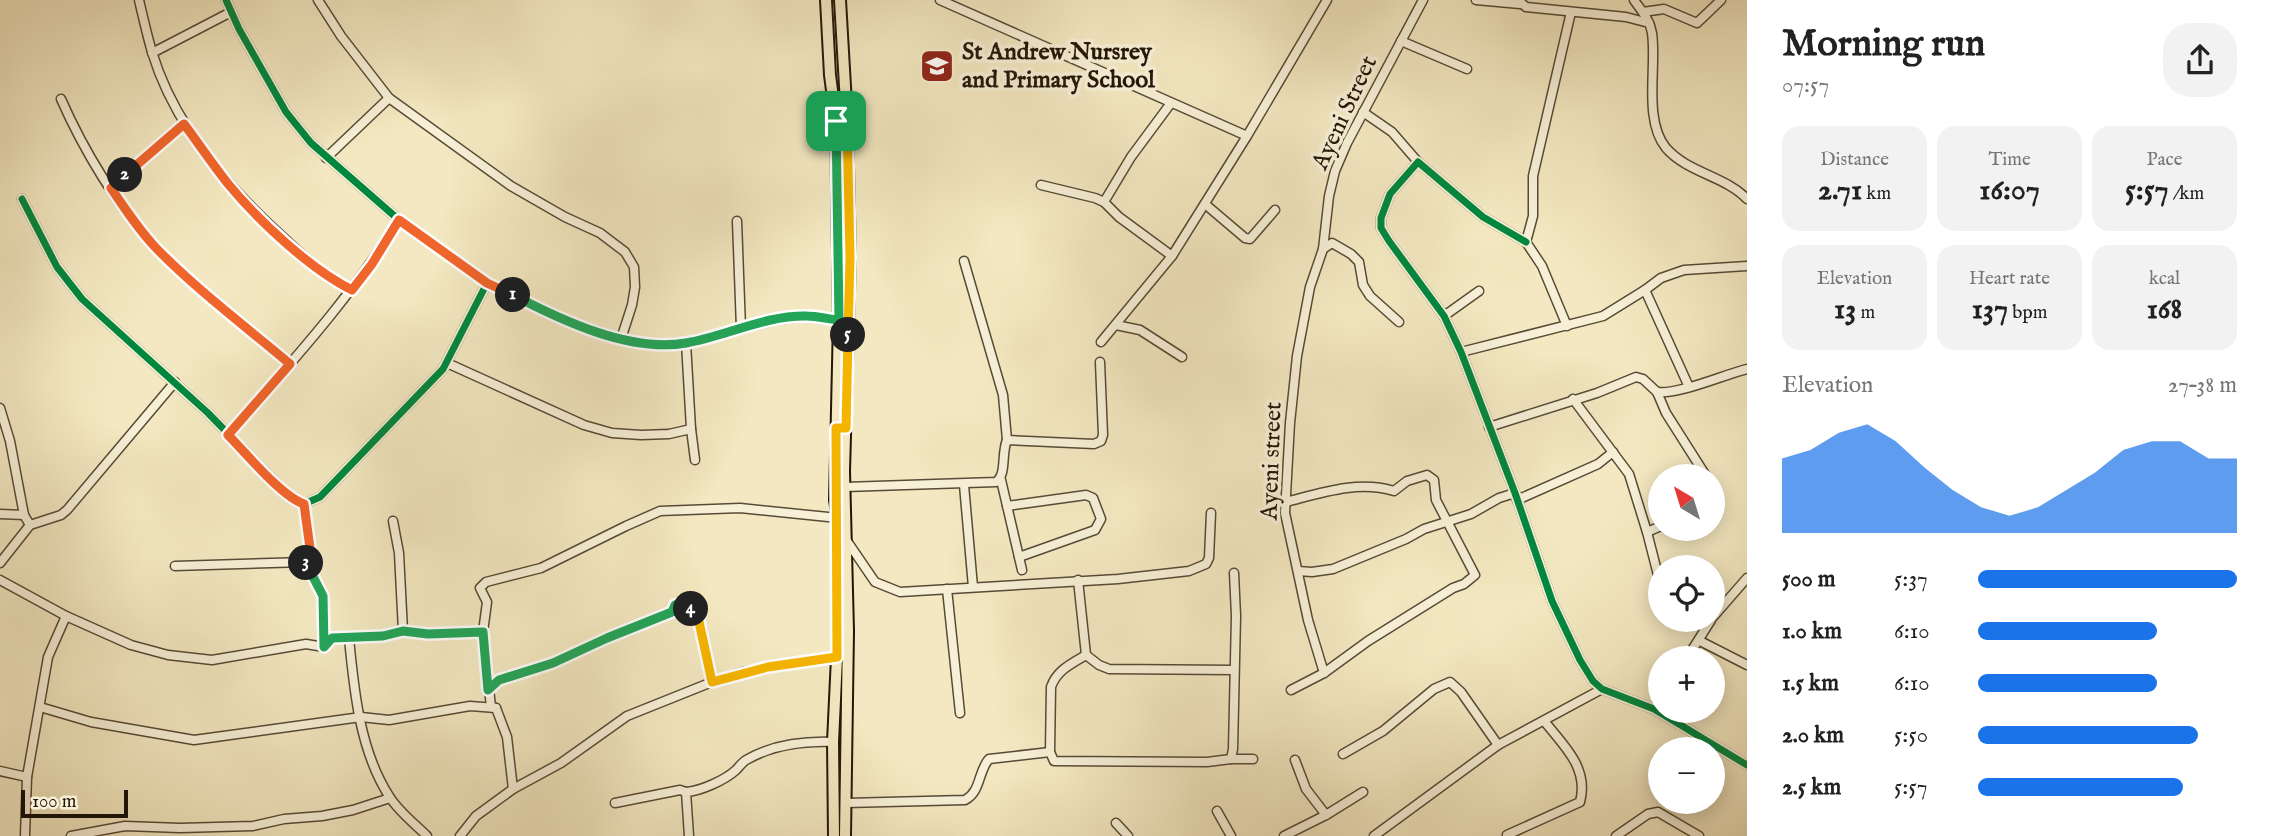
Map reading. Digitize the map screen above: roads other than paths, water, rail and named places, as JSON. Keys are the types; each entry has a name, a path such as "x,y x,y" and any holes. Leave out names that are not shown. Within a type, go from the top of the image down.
{"main road":[{"path":"826,0 830,75 841,121 850,257 835,500 838,518 837,657 833,742 834,836"},
{"path":"840,0 839,320 847,541 845,836"}],"street":[{"path":"139,0 152,54 184,124 230,186 269,225 318,270 352,290"},
{"path":"226,0 286,112 326,158 399,220 487,283 558,318 621,339 652,344 686,343 741,328 806,316 839,320"},
{"path":"318,0 341,36 389,98 511,186 565,217 600,233 625,252 634,267 635,287 621,339"},
{"path":"940,0 1247,136"},
{"path":"1101,342 1172,256 1327,0"},
{"name":"Ayeni Street","path":"1323,249 1329,196 1335,171 1363,112 1423,0"},
{"path":"1476,0 1519,2 1526,7 1626,17 1649,23"},
{"path":"1634,0 1652,32 1654,112 1658,135 1681,161 1737,189 1747,199"},
{"path":"1643,12 1664,9 1697,23 1721,0"},
{"path":"152,54 231,12"},
{"path":"1526,242 1533,216 1533,176 1572,12"},
{"path":"1401,41 1467,69"},
{"path":"326,158 389,98"},
{"path":"61,99 73,127 134,222 178,269 290,364"},
{"path":"1104,202 1131,157 1171,103"},
{"path":"1363,112 1392,132 1418,162 1483,217 1526,242 1542,266 1567,326"},
{"path":"111,188 184,124"},
{"path":"1418,162 1390,194 1381,218 1381,228 1444,316 1461,352 1552,601 1580,660 1593,681 1602,689 1648,707"},
{"path":"1041,185 1104,202 1119,217 1172,256"},
{"path":"22,199 50,256 82,299 175,383 279,486 296,501 304,504 320,497 447,363 487,283"},
{"path":"1205,204 1245,238 1250,239 1275,210"},
{"path":"228,435 352,290 372,264 399,220"},
{"path":"737,221 741,328"},
{"path":"1323,249 1332,243 1351,254 1359,262 1363,285 1370,296 1399,322"},
{"name":"Ayeni street","path":"1323,249 1310,287 1297,356 1285,513 1308,620 1324,673"},
{"path":"964,261 1003,395 1007,440 1002,451 1001,480 1022,570"},
{"path":"1461,352 1603,316 1661,278 1684,270 1747,266"},
{"path":"1646,290 1689,387"},
{"path":"1444,316 1479,291"},
{"path":"1116,324 1140,331 1182,357"},
{"path":"686,343 695,460"},
{"path":"1007,440 1094,444 1101,441 1100,362"},
{"path":"447,363 584,425 612,433 669,434 691,429"},
{"path":"1657,392 1675,392 1747,369"},
{"path":"1489,427 1636,377 1643,379 1657,392 1665,412 1698,464"},
{"path":"0,563 30,525 67,510 175,383"},
{"path":"1573,399 1629,474 1653,555"},
{"path":"0,408 5,441 24,515 30,525"},
{"path":"1298,571 1333,569 1424,529 1474,512 1499,498 1516,497 1598,464 1614,452"},
{"path":"1286,502 1354,487 1378,486 1394,491 1407,481 1427,475 1434,480 1436,500 1475,575 1379,634 1324,673 1291,690"},
{"path":"845,487 964,485 1001,480"},
{"path":"964,485 973,587"},
{"path":"1007,506 1086,495 1093,498 1101,519 1095,530 1019,557"},
{"path":"175,566 312,563 304,504"},
{"path":"513,789 507,737 496,708 491,707 488,690 483,632 487,602 480,588 486,583 541,568 660,511 740,508 838,518"},
{"path":"847,541 875,582 900,592 1160,575 1189,571 1206,564 1209,558 1211,513"},
{"path":"0,514 24,515"},
{"path":"393,521 399,553 403,631"},
{"path":"305,562 323,596 324,647"},
{"path":"1231,759 1236,616 1234,573"},
{"path":"1725,598 1747,578"},
{"path":"0,580 66,616 131,645 168,655 212,660 306,644 324,647"},
{"path":"1078,580 1086,655 1099,665 1109,669 1234,670"},
{"path":"947,589 960,713"},
{"path":"488,690 499,680 553,663 672,612 675,605 686,603 698,617 712,682"},
{"path":"25,836 27,777 48,657 66,616"},
{"path":"324,647 332,638 383,636 403,631 428,634 483,632"},
{"path":"1696,646 1705,632"},
{"path":"349,638 352,673 368,753 390,798 427,836"},
{"path":"1700,641 1747,665"},
{"path":"1086,655 1062,669 1051,687 1050,752 1054,761 1207,762 1253,759"},
{"path":"460,836 476,816 513,789 561,763 627,716 712,682 768,667 837,657"},
{"path":"1343,754 1383,731 1434,689 1450,682 1461,692 1498,745"},
{"path":"1374,836 1498,745 1602,689"},
{"path":"40,708 91,722 194,740 361,717 389,720 470,706 496,708"},
{"path":"1507,835 1580,802 1582,778 1577,763 1545,722"},
{"path":"1677,723 1747,765"},
{"path":"615,803 680,790 696,791 734,772 746,759 807,741 833,742"},
{"path":"846,803 965,800 974,793 983,766 989,759 1050,752"},
{"path":"1294,760 1306,789 1326,815"},
{"path":"0,771 27,777"},
{"path":"686,792 689,836"},
{"path":"1284,836 1363,792"},
{"path":"71,836 125,826 253,826 353,810 390,798"},
{"path":"1217,811 1231,836"},
{"path":"1621,835 1648,814 1658,812 1699,836"},
{"path":"1116,823 1128,836"},
{"path":"1677,823 1683,836"},
{"path":"231,826 238,836"}],"place":[{"name":"St Andrew Nursrey and Primary School","path":"937,66"}]}
